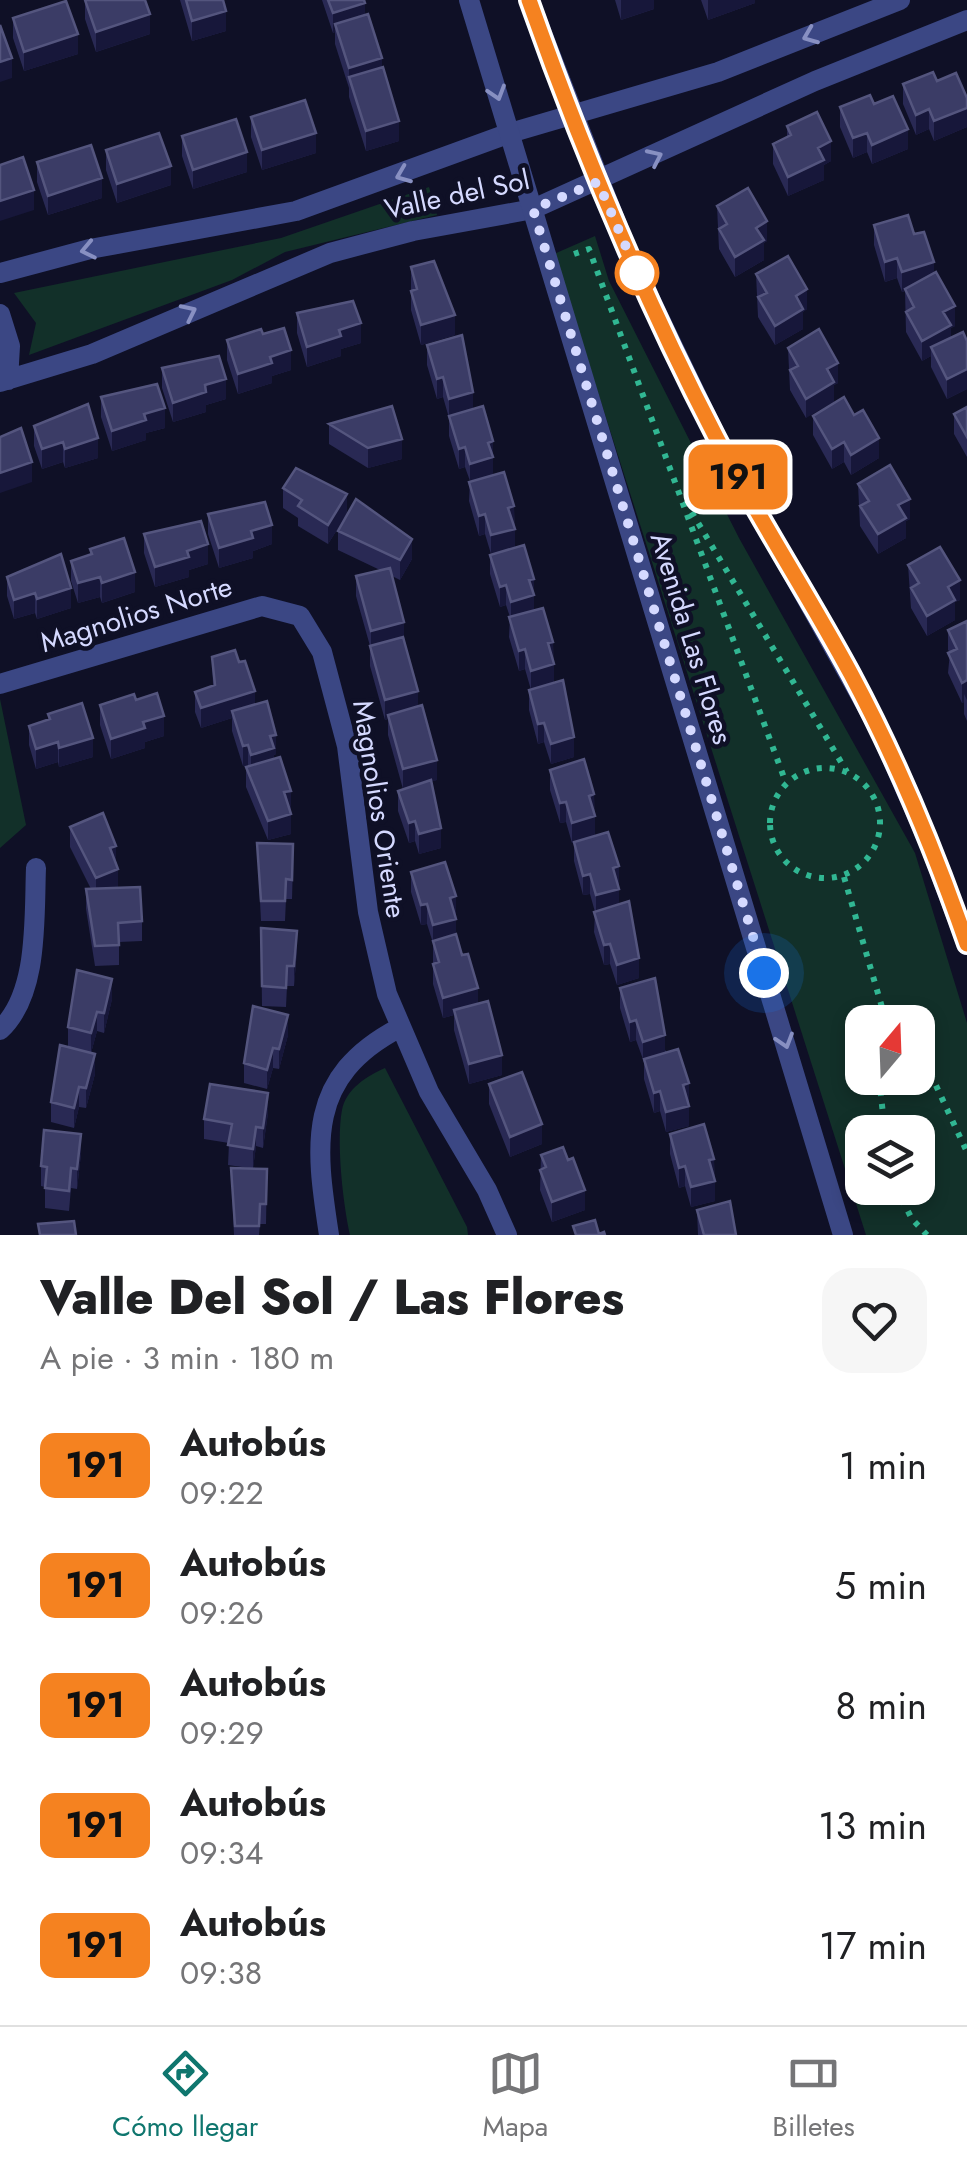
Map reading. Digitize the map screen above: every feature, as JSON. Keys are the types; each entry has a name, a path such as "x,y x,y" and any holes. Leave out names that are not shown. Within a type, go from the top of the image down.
{"street":[{"name":"Avenida Las Flores","path":"469,0 844,1235"},
{"path":"529,0 598,182 717,438 878,727 930,843 967,944"},
{"name":"Valle del Sol","path":"0,274 90,249 296,212 510,133 718,72 900,0"},
{"name":"Valle del Sol","path":"0,314 10,346 4,381 92,354 330,253 413,231 533,209 797,89 967,20"},
{"name":"Magnolios Norte","path":"1,681 249,609 276,606 288,610"},
{"name":"Magnolios Oriente","path":"288,610 300,616 316,638 339,710 354,782 368,912 399,1028 429,1092 488,1190 507,1235"},
{"path":"0,1030 12,1018 23,992 36,868"},
{"path":"329,1235 321,1166 325,1104 334,1083 357,1055 399,1028"}],"path":[{"path":"549,263 589,249 786,783"},
{"path":"677,486 846,772 872,793 881,825 870,856 844,876 814,878 800,873 778,854 769,825 771,810 786,783 814,769 846,772"},
{"path":"844,876 881,1005"},
{"path":"935,1083 967,1152"},
{"path":"905,1205 927,1235"}],"green space":[{"path":"429,187 437,215 285,252 232,280 29,355 36,323 14,293 281,238"},
{"path":"595,236 609,281 739,538 915,853 967,1023 967,1235 866,1235 856,1205 935,1205 935,1115 845,1115 845,1169 554,254"},
{"path":"0,699 26,825 0,848"},
{"path":"385,1068 468,1235 350,1235 341,1172 342,1110 353,1090"}],"building":[{"path":"85,0 145,0 150,14 96,32"},
{"path":"186,0 223,0 226,11 192,21"},
{"path":"328,0 364,0 365,3 333,13"},
{"path":"66,1 78,34 24,52 13,18"},
{"path":"368,14 382,58 349,68 335,24"},
{"path":"0,25 12,58 0,62"},
{"path":"383,67 399,121 366,131 349,77"},
{"path":"933,72 937,81 956,73 967,108 934,121 929,109 916,115 903,84"},
{"path":"870,95 874,104 893,96 908,129 872,145 867,133 853,138 840,107"},
{"path":"305,100 316,133 262,150 251,117"},
{"path":"817,112 831,141 818,148 824,160 788,177 773,144 791,135 787,126"},
{"path":"236,119 247,152 193,170 182,136"},
{"path":"159,133 171,166 117,184 106,150"},
{"path":"91,145 102,178 48,196 37,162"},
{"path":"23,157 34,190 0,201 0,165"},
{"path":"748,188 767,221 756,228 764,240 735,257 719,229 727,224 717,206"},
{"path":"908,215 914,234 924,232 934,262 902,272 897,258 885,262 874,225"},
{"path":"788,256 807,289 796,296 803,309 775,326 758,297 767,293 756,274"},
{"path":"434,261 455,315 421,325 411,291 417,289 411,267"},
{"path":"936,272 955,306 943,312 951,325 922,341 906,312 914,307 905,289"},
{"path":"353,301 361,323 339,330 341,336 307,347 297,313"},
{"path":"284,328 291,350 270,357 272,363 238,374 227,340 261,329 263,334"},
{"path":"819,329 838,363 827,369 834,382 806,399 790,370 798,366 788,348"},
{"path":"963,332 967,341 967,369 947,379 931,347"},
{"path":"462,335 473,392 449,399 443,377 437,379 427,345"},
{"path":"219,356 226,379 205,385 206,392 173,403 162,368"},
{"path":"157,384 165,408 144,414 146,420 112,431 101,397"},
{"path":"844,397 854,415 863,410 879,438 851,455 844,442 832,449 813,416"},
{"path":"88,404 98,438 65,449 63,442 42,449 34,426"},
{"path":"392,406 402,439 368,448 329,424"},
{"path":"483,406 493,441 488,443 493,457 470,464 465,447 459,449 449,416"},
{"path":"967,407 967,437 954,414"},
{"path":"21,428 32,462 0,473 0,437"},
{"path":"890,465 910,499 898,505 906,518 878,534 860,506 869,501 858,484"},
{"path":"296,468 347,494 328,525 298,506 302,500 283,488"},
{"path":"504,472 514,506 508,508 515,529 491,535 485,514 479,516 469,482"},
{"path":"356,499 412,539 400,560 338,531"},
{"path":"265,502 272,525 251,531 253,538 219,548 208,514"},
{"path":"201,521 208,544 187,551 189,557 155,567 144,534"},
{"path":"124,538 135,572 102,583 100,577 78,583 71,561 92,554 90,549"},
{"path":"524,545 534,579 529,580 534,595 511,602 506,585 500,587 490,555"},
{"path":"940,547 960,580 948,587 955,600 927,616 911,588 919,583 908,565"},
{"path":"61,554 71,588 37,599 35,593 14,600 7,577"},
{"path":"390,568 404,622 371,631 356,576"},
{"path":"543,608 553,642 548,643 554,664 531,671 525,649 519,651 509,617"},
{"path":"967,621 967,680 962,683 948,653 957,649 948,630"},
{"path":"403,637 418,691 385,700 370,646"},
{"path":"235,650 239,662 245,661 255,691 201,708 195,692 215,685 212,657"},
{"path":"563,680 574,737 551,744 544,723 538,724 529,690"},
{"path":"157,693 164,716 143,722 145,728 111,739 100,705 134,694 136,700"},
{"path":"267,701 276,735 270,736 274,748 251,755 248,745 243,746 232,711"},
{"path":"82,703 93,738 59,748 58,742 36,749 29,726 50,719 48,714"},
{"path":"422,705 437,760 403,769 388,715"},
{"path":"280,757 291,791 284,792 291,814 268,821 246,767"},
{"path":"584,759 594,794 589,796 595,816 572,823 566,802 560,803 550,770"},
{"path":"431,780 441,828 419,834 415,821 409,823 398,791"},
{"path":"103,813 116,846 110,848 118,869 96,878 70,827"},
{"path":"608,832 619,866 613,868 619,889 596,895 590,874 583,876 574,842"},
{"path":"257,843 293,844 292,880 286,879 285,901 261,901"},
{"path":"445,862 456,896 450,898 456,919 433,925 427,904 421,905 411,872"},
{"path":"140,887 142,921 118,923 119,945 95,946 86,889"},
{"path":"629,901 639,958 617,965 610,944 604,945 594,912"},
{"path":"261,928 297,931 294,966 287,966 286,988 262,986"},
{"path":"456,934 462,955 468,954 478,988 443,998 433,964 439,962 433,941"},
{"path":"77,970 112,979 104,1013 97,1012 91,1033 68,1027"},
{"path":"655,978 665,1035 643,1042 636,1020 630,1022 620,988"},
{"path":"488,1001 502,1055 469,1064 454,1010"},
{"path":"253,1006 288,1015 279,1049 273,1048 267,1070 244,1063"},
{"path":"60,1045 95,1054 86,1088 79,1087 74,1108 51,1102"},
{"path":"678,1049 689,1083 683,1085 689,1106 666,1112 660,1091 654,1093 644,1059"},
{"path":"522,1072 542,1124 510,1137 489,1084"},
{"path":"210,1084 268,1093 263,1128 256,1127 253,1149 228,1145 232,1124 204,1119"},
{"path":"704,1124 714,1159 709,1160 715,1181 691,1187 685,1166 679,1168 670,1134"},
{"path":"44,1130 81,1134 77,1169 71,1168 69,1191 45,1188 47,1167 41,1166"},
{"path":"563,1147 568,1160 573,1158 585,1190 552,1202 540,1170 546,1167 541,1155"},
{"path":"231,1168 267,1169 266,1204 260,1204 259,1226 235,1226"},
{"path":"730,1201 736,1235 704,1235 697,1210"},
{"path":"595,1220 599,1234 605,1235 576,1235 573,1226"},
{"path":"74,1221 76,1235 40,1235 38,1224"}],"bus line":[{"name":"191","path":"529,0 555,75 628,253 717,438 878,727 930,843 967,944"}],"route":[{"path":"637,273 642,284 598,182 533,209 764,973"}]}
